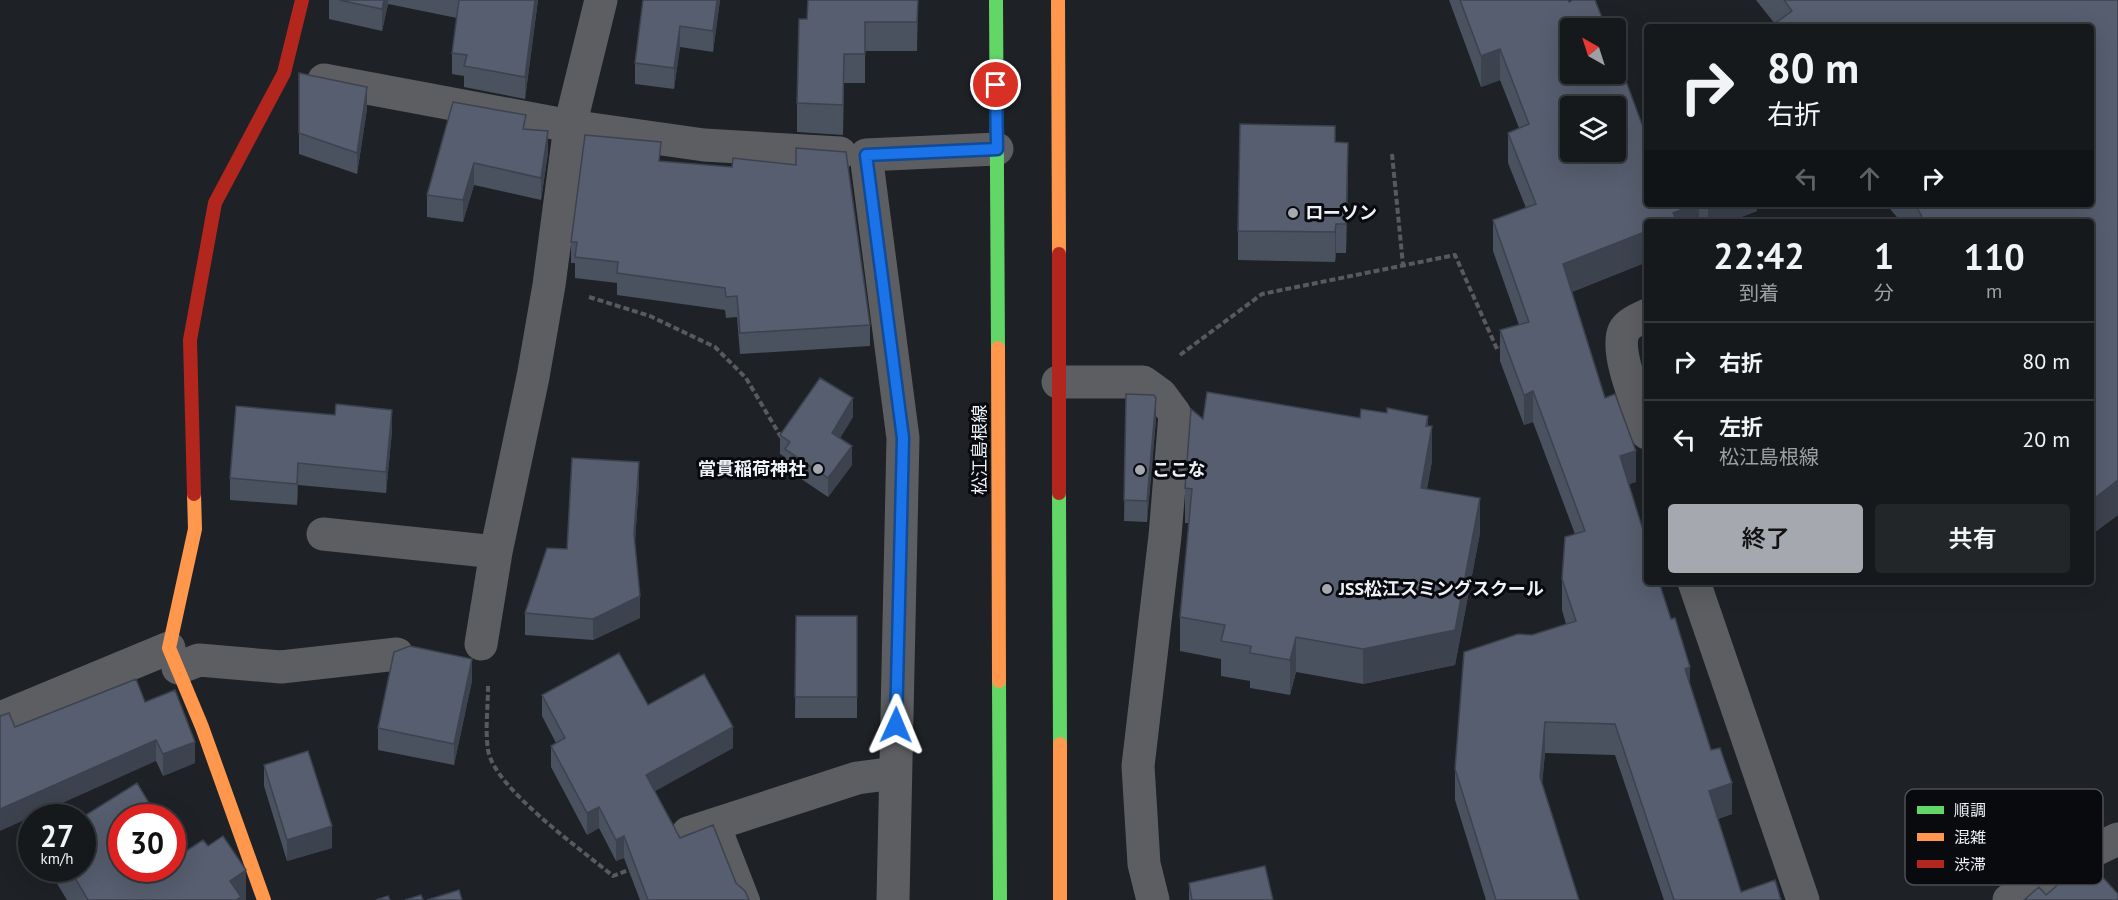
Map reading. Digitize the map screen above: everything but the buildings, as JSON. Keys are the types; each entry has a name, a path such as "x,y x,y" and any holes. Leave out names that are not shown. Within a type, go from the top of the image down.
{"main road":[{"path":"264,900 202,727 173,658 195,530 190,340 215,203 284,73 302,0"},
{"name":"松江島根線","path":"996,0 1000,900"},
{"path":"1058,0 1060,900"}],"street":[{"path":"481,644 496,552 533,377 549,285 570,126 601,0"},
{"path":"284,73 570,126 704,145 866,155 997,149"},
{"path":"866,155 903,438 893,900"},
{"path":"1644,316 1634,321 1624,331 1622,356 1644,424"},
{"path":"1058,382 1143,382 1161,395 1175,414 1165,536 1138,766 1144,864 1153,900"},
{"path":"323,534 496,552"},
{"path":"1696,585 1803,900"},
{"path":"0,718 173,658 281,667 396,654"},
{"path":"688,833 857,778 895,773"},
{"path":"2103,846 2118,839"},
{"path":"2009,900 2034,885"}],"lane":[{"path":"719,823 749,900"}],"path":[{"path":"1392,154 1402,265"},
{"path":"1143,382 1262,294 1455,255 1497,349 1508,346"},
{"path":"549,285 650,316 715,347 746,378 783,440"},
{"path":"481,644 489,653 488,751 495,767 516,795 613,876 633,868"}],"traffic: fast":[{"path":"996,0 998,348"},
{"path":"1059,493 1060,744"},
{"path":"999,681 1000,900"}],"traffic: slow":[{"path":"1058,0 1059,254"},
{"path":"998,348 999,681"},
{"path":"194,494 195,529 169,648 202,727 264,900"},
{"path":"1060,744 1060,900"}],"traffic: jam":[{"path":"194,494 190,340 215,203 284,73 302,0"},
{"path":"1059,254 1059,493"}],"place":[{"name":"ローソン","path":"1293,213"},
{"name":"當貫稲荷神社","path":"818,469"},
{"name":"ここな","path":"1140,470"},
{"name":"JSS松江スミングスクール","path":"1327,589"}],"route":[{"path":"896,725 903,438 866,155 997,149 996,85"}]}
